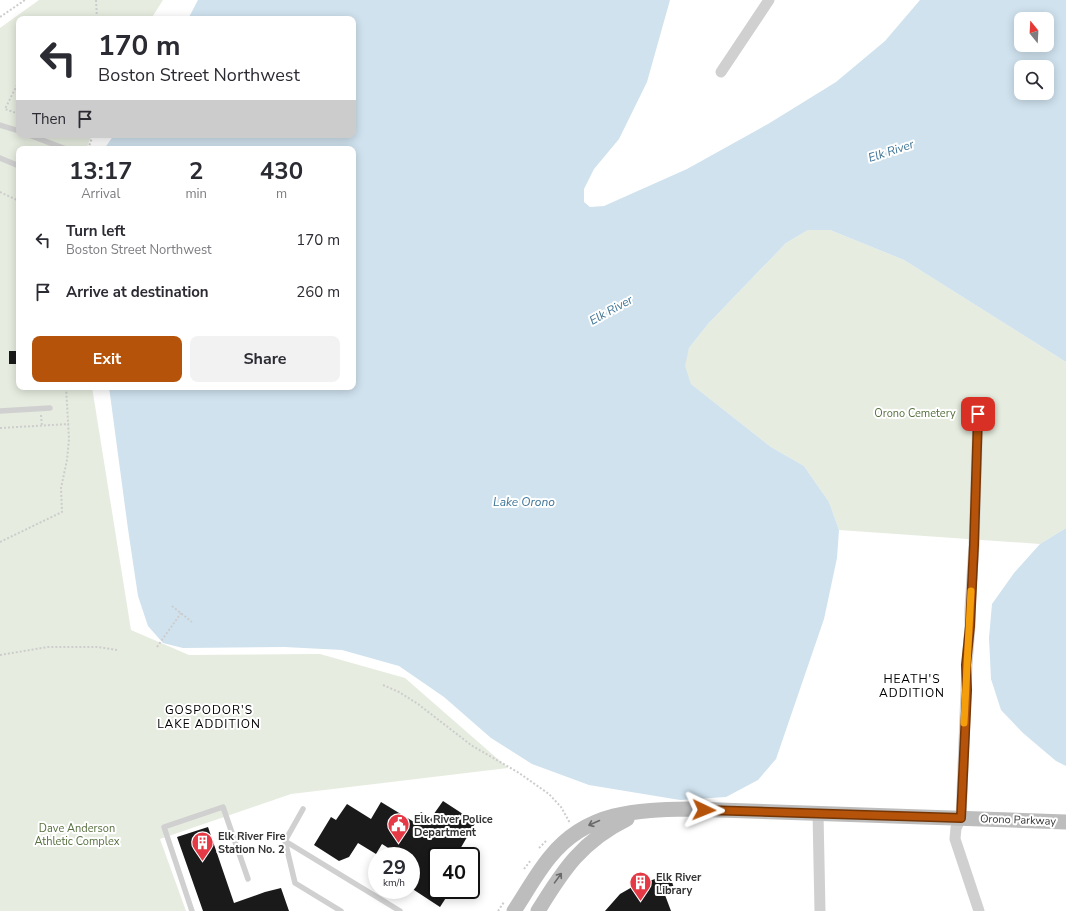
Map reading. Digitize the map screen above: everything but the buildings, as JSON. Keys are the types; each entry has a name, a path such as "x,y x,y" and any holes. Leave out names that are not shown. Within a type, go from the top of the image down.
{"street":[{"path":"722,72 769,0"},
{"path":"978,414 974,545 970,626 966,665 967,690 961,818 956,828 956,839 979,911"},
{"name":"Orono Parkway","path":"659,810 690,809 1066,822"},
{"path":"510,905 551,856 575,833 606,818 637,811 659,810"},
{"path":"538,911 569,863 598,835 629,818 659,810"},
{"path":"818,813 820,911"}],"lane":[{"path":"0,125 16,130"},
{"path":"37,138 58,146"},
{"path":"0,158 16,165"},
{"path":"0,411 50,408"},
{"path":"192,911 164,827 223,807 248,879"},
{"path":"303,809 285,841 295,883 341,911"},
{"path":"285,841 400,911"}],"path":[{"path":"0,17 25,0"},
{"path":"96,0 97,16"},
{"path":"16,87 5,109 16,113"},
{"path":"0,192 16,200"},
{"path":"0,537 1,541 62,512 61,488 67,460 69,439 66,390"},
{"path":"0,428 69,424"},
{"path":"172,606 192,622"},
{"path":"157,647 181,614"},
{"path":"0,654 48,647 98,647 117,650"},
{"path":"383,685 399,692 418,704 471,745 519,773 549,794 561,807 570,822 564,827"},
{"path":"536,852 548,839"},
{"path":"524,870 532,858"},
{"path":"498,911 510,905"}],"green space":[{"path":"39,0 163,0 153,16 17,16"},
{"name":"Dave Anderson Athletic Complex","path":"16,17 16,138 91,138 87,146 16,146 16,390 92,390 131,630 189,655 320,654 405,678 508,768 291,794 160,839 186,911 0,911 0,28"},
{"name":"Orono Cemetery","path":"808,230 830,230 904,260 1066,362 1066,528 1040,544 839,530 829,502 804,466 771,447 691,384 684,366 689,348 708,324 786,243"}],"water":[{"name":"Lake Orono","path":"198,0 670,0 647,82 619,139 594,169 584,189 584,202 590,207 604,206 687,169 768,124 836,82 885,41 920,0 1066,0 1066,362 904,260 830,230 808,230 786,243 708,324 689,348 685,366 691,384 771,447 804,466 829,502 839,530 837,558 824,619 776,759 758,780 726,797 680,800 589,785 532,764 491,738 444,697 399,666 342,650 285,647 183,648 163,643 148,626 138,596 109,390 356,390 356,146 106,146 112,138 356,138 356,16 190,16"},
{"path":"1066,528 1066,766 1056,761 1023,733 1001,710 991,679 989,638 992,604 1014,573 1040,544"}],"slow traffic":[{"path":"964,723 967,690 966,665 970,626 971,591"}],"place":[{"name":"Elk River Police Department","path":"398,844"},
{"name":"Elk River Fire Station No. 2","path":"203,862"},
{"name":"Elk River Library","path":"640,902"}],"district":[{"name":"HEATH'S ADDITION","path":"912,686"},
{"name":"GOSPODOR'S LAKE ADDITION","path":"209,717"}],"route":[{"path":"704,810 961,818 964,714 967,690 966,665 970,626 974,545 978,414"}],"water label":[{"name":"Elk River","path":"891,151"},
{"name":"Elk River","path":"611,310"}]}
